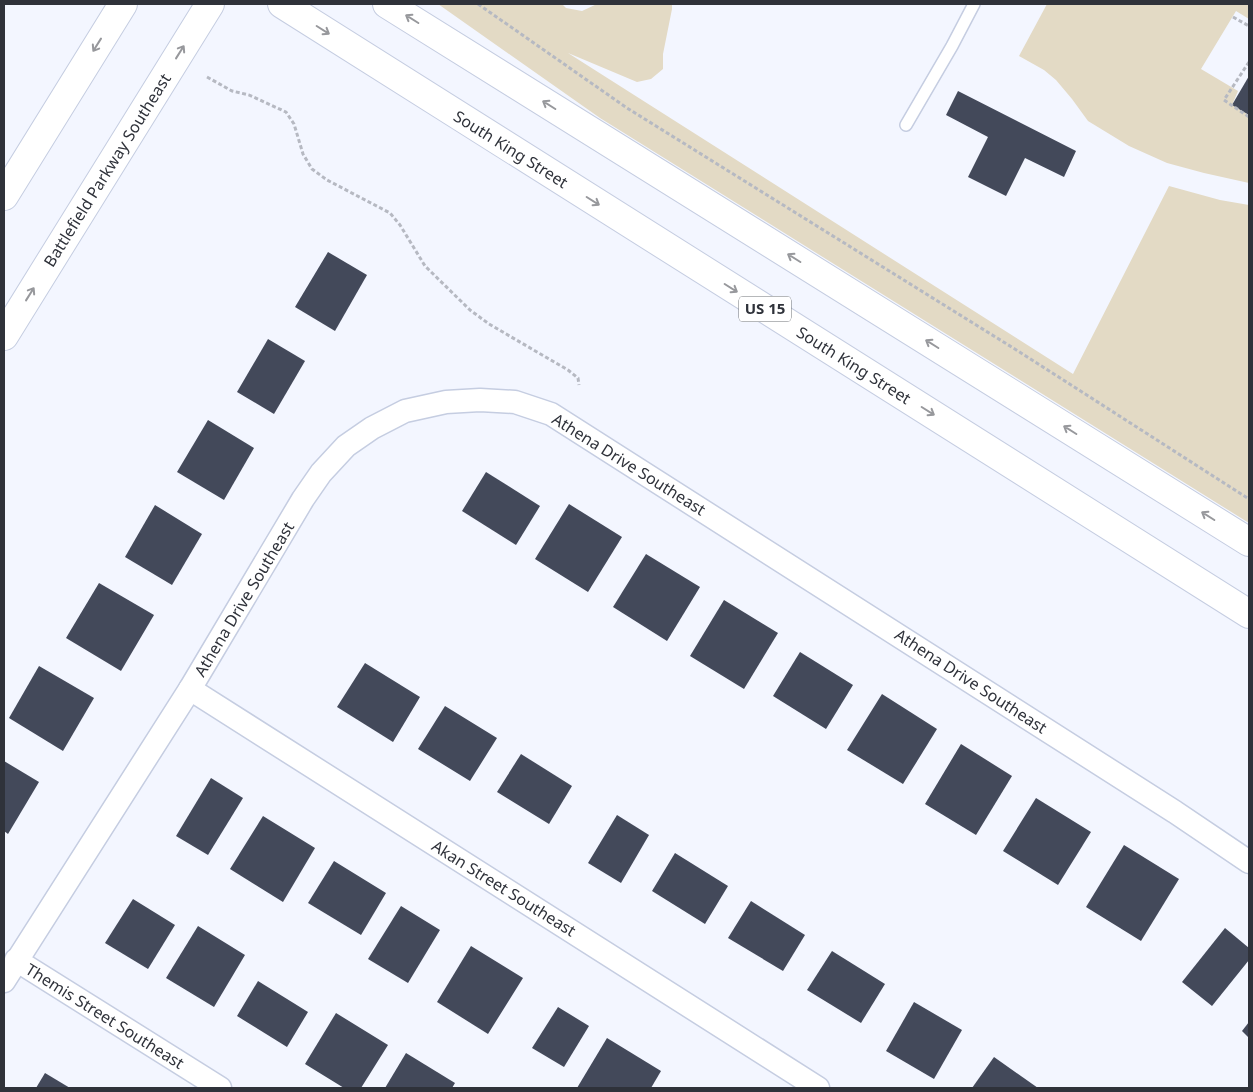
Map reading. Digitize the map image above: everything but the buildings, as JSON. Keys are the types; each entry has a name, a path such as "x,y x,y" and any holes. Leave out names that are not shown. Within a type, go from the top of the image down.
{"main road":[{"path":"4,196 123,4"},
{"name":"Battlefield Parkway Southeast","path":"4,336 210,4"},
{"name":"South King Street","path":"282,4 1249,614"},
{"path":"387,4 1249,542"}],"street":[{"name":"Athena Drive Southeast","path":"4,981 190,689 303,499 321,473 346,446 372,428 405,411 446,402 480,400 515,402 551,414 1175,812 1249,862"},
{"name":"Akan Street Southeast","path":"190,689 818,1088"},
{"name":"Themis Street Southeast","path":"16,960 220,1088"}],"lane":[{"path":"906,125 974,4"}],"path":[{"path":"478,4 627,108 1018,352 1249,499"},
{"path":"1233,17 1249,26"},
{"path":"1249,62 1224,100 1249,117"},
{"path":"207,77 232,91 249,95 286,112 294,124 303,154 312,169 327,180 390,214 400,225 425,266 470,310 489,324 568,370 578,378 579,386"}],"shaded area":[{"path":"438,4 562,4 566,8 582,11 597,4 672,4 663,54 663,69 651,79 637,82 568,53 1073,374 1169,186 1220,200 1249,205 1249,523 600,118"},
{"path":"1047,4 1249,4 1249,19 1236,11 1201,69 1238,91 1232,105 1249,115 1249,183 1167,163 1129,146 1088,121 1056,80 1044,70 1019,56"}]}
